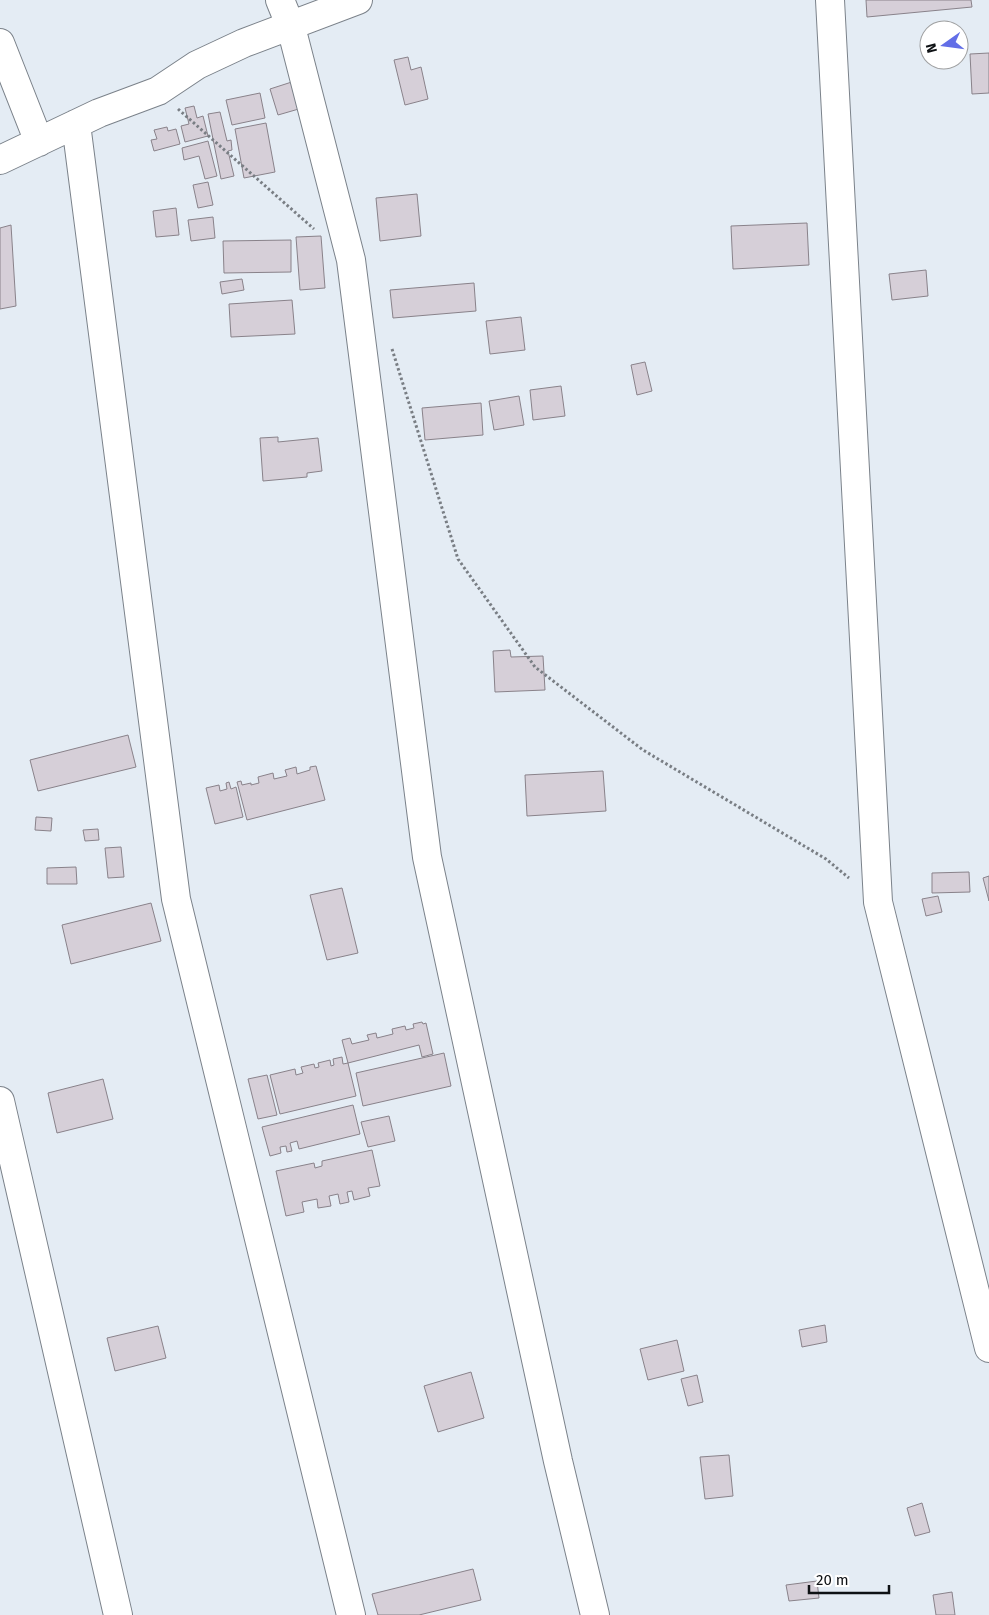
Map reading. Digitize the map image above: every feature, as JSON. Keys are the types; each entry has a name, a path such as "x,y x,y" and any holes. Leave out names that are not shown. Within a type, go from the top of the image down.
{"street":[{"path":"280,0 291,26 351,260 427,857 558,1461 595,1615"},
{"path":"0,160 99,113 158,91 197,65 244,43 358,0"},
{"path":"830,0 878,902 989,1348"},
{"path":"0,43 39,142"},
{"path":"76,124 176,899 351,1615"},
{"path":"0,1101 118,1615"}],"path":[{"path":"158,91 351,260"},
{"path":"390,344 458,559 535,667 643,750 826,859 878,902"}],"building":[{"path":"866,0 971,0 972,7 867,17"},
{"path":"989,53 989,93 972,94 970,54"},
{"path":"408,57 411,70 421,67 428,99 405,105 394,60"},
{"path":"301,79 309,106 278,115 270,89"},
{"path":"260,93 265,118 232,125 226,100"},
{"path":"194,106 197,118 203,116 208,136 185,142 181,126 189,124 185,108"},
{"path":"220,112 227,141 231,140 232,150 228,151 234,176 221,179 208,114"},
{"path":"266,123 275,172 244,178 235,129"},
{"path":"167,127 168,131 176,129 180,144 154,151 151,140 157,139 154,130"},
{"path":"208,141 217,176 205,179 199,156 184,160 182,148"},
{"path":"208,182 213,205 198,208 193,185"},
{"path":"417,194 421,236 380,241 376,198"},
{"path":"176,208 179,235 156,237 153,211"},
{"path":"213,217 215,238 191,241 188,220"},
{"path":"807,223 809,265 733,269 731,226"},
{"path":"11,225 16,306 0,309 0,228"},
{"path":"321,236 325,288 300,290 296,237"},
{"path":"291,240 291,272 224,273 223,241"},
{"path":"926,270 928,296 892,300 889,274"},
{"path":"242,279 244,290 222,294 220,282"},
{"path":"474,283 476,311 393,318 390,290"},
{"path":"292,300 295,334 231,337 229,304"},
{"path":"521,317 525,350 490,354 486,321"},
{"path":"645,362 652,391 637,395 631,365"},
{"path":"561,386 565,416 533,420 530,390"},
{"path":"519,396 524,425 494,430 489,401"},
{"path":"481,403 483,435 425,440 422,408"},
{"path":"278,437 278,442 318,438 322,471 307,473 307,477 263,481 260,438"},
{"path":"510,650 511,657 543,656 545,690 495,692 493,651"},
{"path":"128,735 136,767 38,791 30,760"},
{"path":"316,766 325,800 247,820 237,782 241,781 242,785 251,783 251,785 259,783 258,777 273,773 274,779 287,776 285,770 296,767 297,774"},
{"path":"603,771 606,811 527,816 525,775"},
{"path":"229,782 231,789 236,787 243,817 215,824 206,788 219,785 220,791 227,789 226,783"},
{"path":"36,817 52,818 51,831 35,830"},
{"path":"98,829 99,840 85,841 83,830"},
{"path":"121,847 124,877 108,878 105,848"},
{"path":"76,867 77,884 47,884 47,868"},
{"path":"969,872 970,892 932,893 932,873"},
{"path":"989,876 989,901 983,878"},
{"path":"342,888 358,953 327,960 310,895"},
{"path":"938,896 942,912 926,916 922,899"},
{"path":"151,903 161,941 71,964 62,925"},
{"path":"422,1022 423,1024 426,1023 433,1054 422,1057 419,1045 348,1063 342,1040 350,1038 352,1044 369,1040 367,1035 376,1033 377,1038 393,1034 392,1029 405,1026 406,1030 414,1028 413,1024"},
{"path":"444,1053 451,1086 363,1106 356,1073"},
{"path":"342,1057 343,1064 348,1063 356,1096 280,1114 270,1075 295,1069 296,1075 303,1073 301,1067 314,1064 315,1068 319,1067 318,1063 330,1060 331,1066 334,1065 333,1059"},
{"path":"267,1075 277,1115 258,1119 248,1079"},
{"path":"103,1079 113,1119 57,1133 48,1093"},
{"path":"353,1105 360,1134 299,1149 297,1141 290,1143 292,1151 287,1152 286,1146 280,1147 281,1153 270,1156 262,1127"},
{"path":"389,1116 395,1141 368,1147 361,1122"},
{"path":"372,1150 380,1186 368,1188 370,1196 354,1200 352,1191 347,1192 349,1202 340,1204 338,1194 329,1196 331,1206 318,1208 317,1199 302,1202 304,1212 286,1216 276,1171 314,1163 315,1168 322,1166 322,1161"},
{"path":"825,1325 827,1342 802,1347 799,1330"},
{"path":"158,1326 166,1358 115,1371 107,1338"},
{"path":"677,1340 684,1371 648,1380 640,1349"},
{"path":"471,1372 484,1418 438,1432 424,1386"},
{"path":"697,1375 703,1402 688,1406 681,1379"},
{"path":"729,1455 733,1496 705,1499 700,1457"},
{"path":"922,1503 930,1532 915,1536 907,1508"},
{"path":"473,1569 481,1600 419,1615 378,1615 372,1594"},
{"path":"817,1581 819,1598 789,1601 786,1585"},
{"path":"952,1592 955,1615 936,1615 933,1595"}]}
